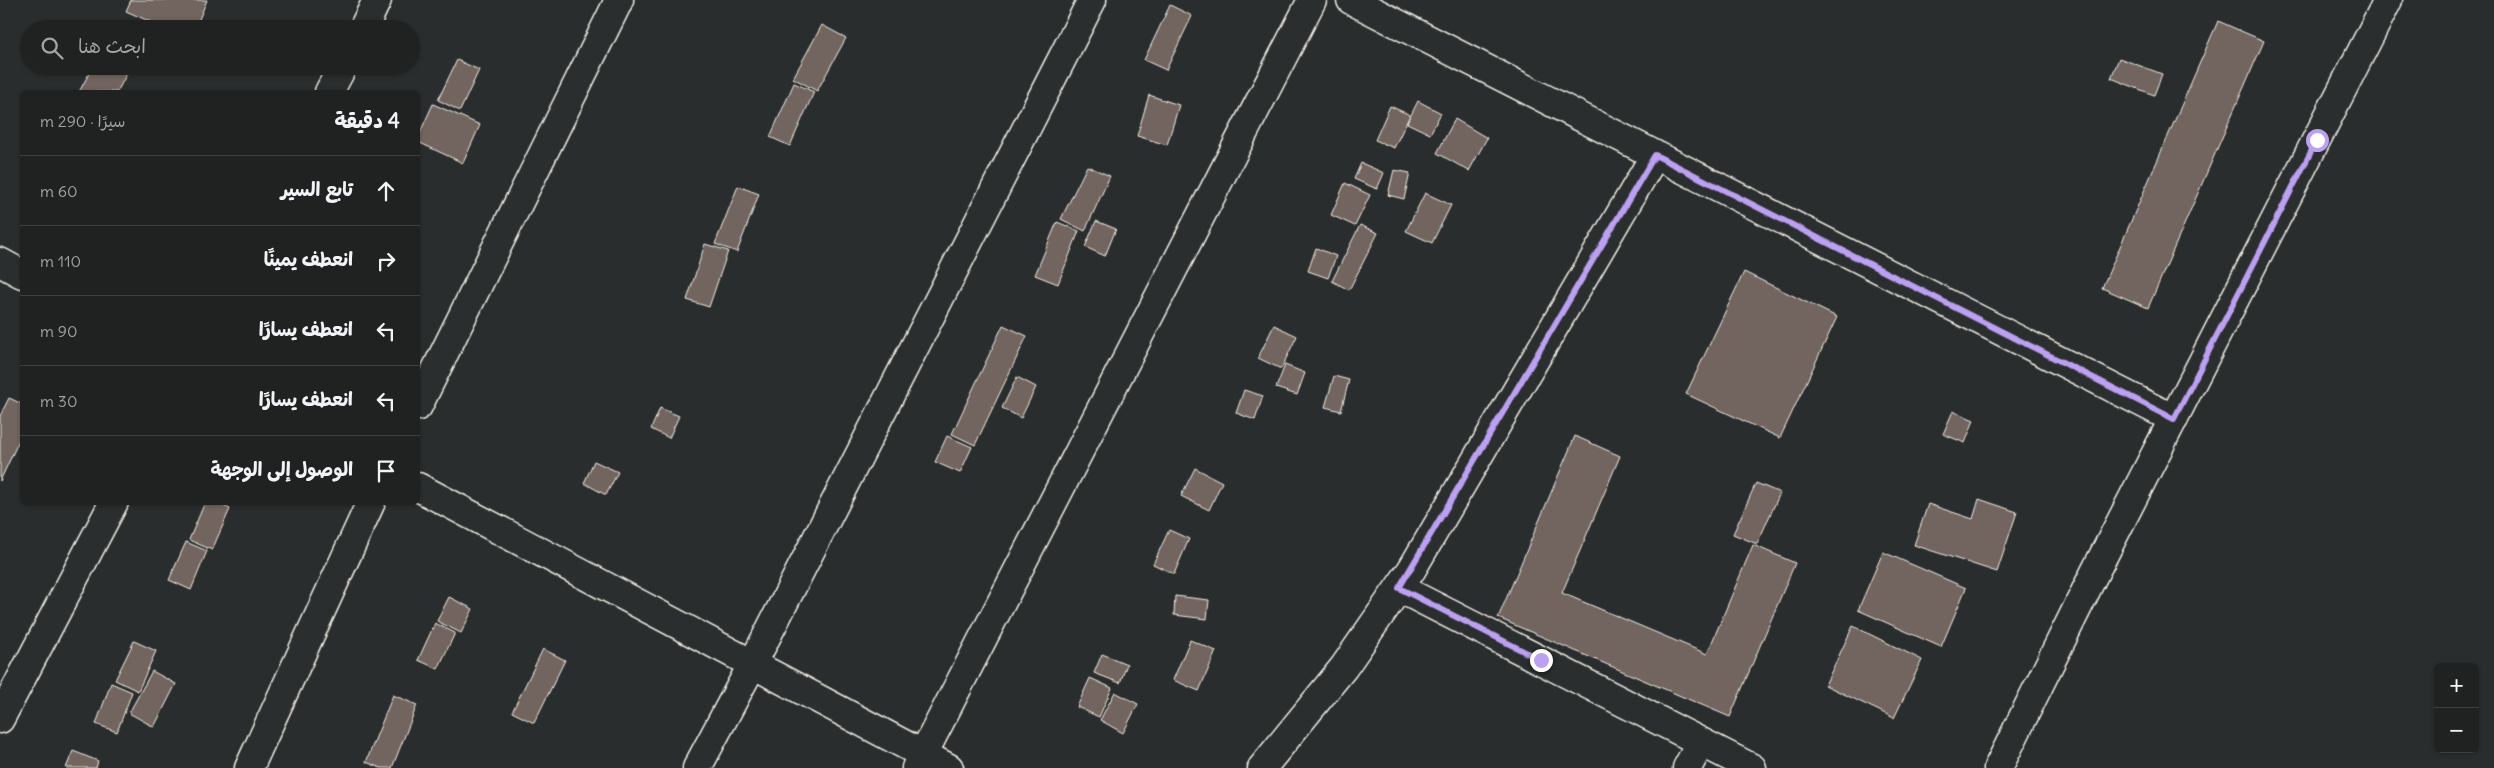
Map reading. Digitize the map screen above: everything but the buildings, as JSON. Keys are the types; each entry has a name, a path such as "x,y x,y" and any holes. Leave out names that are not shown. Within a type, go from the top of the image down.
{"street":[{"path":"367,20 378,0"},
{"path":"420,402 619,0"},
{"path":"697,768 752,665 1092,0"},
{"path":"919,761 1312,0"},
{"path":"1351,0 2174,419"},
{"path":"1998,768 2388,0"},
{"path":"330,90 338,75"},
{"path":"1262,768 1344,667 1399,588 1655,155"},
{"path":"0,262 20,273"},
{"path":"420,487 752,665 919,761 949,768"},
{"path":"0,719 112,505"},
{"path":"250,768 370,505"},
{"path":"1399,588 1752,768"},
{"path":"1687,768 1701,742"}],"route":[{"path":"1541,660 1399,588 1412,569 1655,155 2174,419 2317,140"}]}
